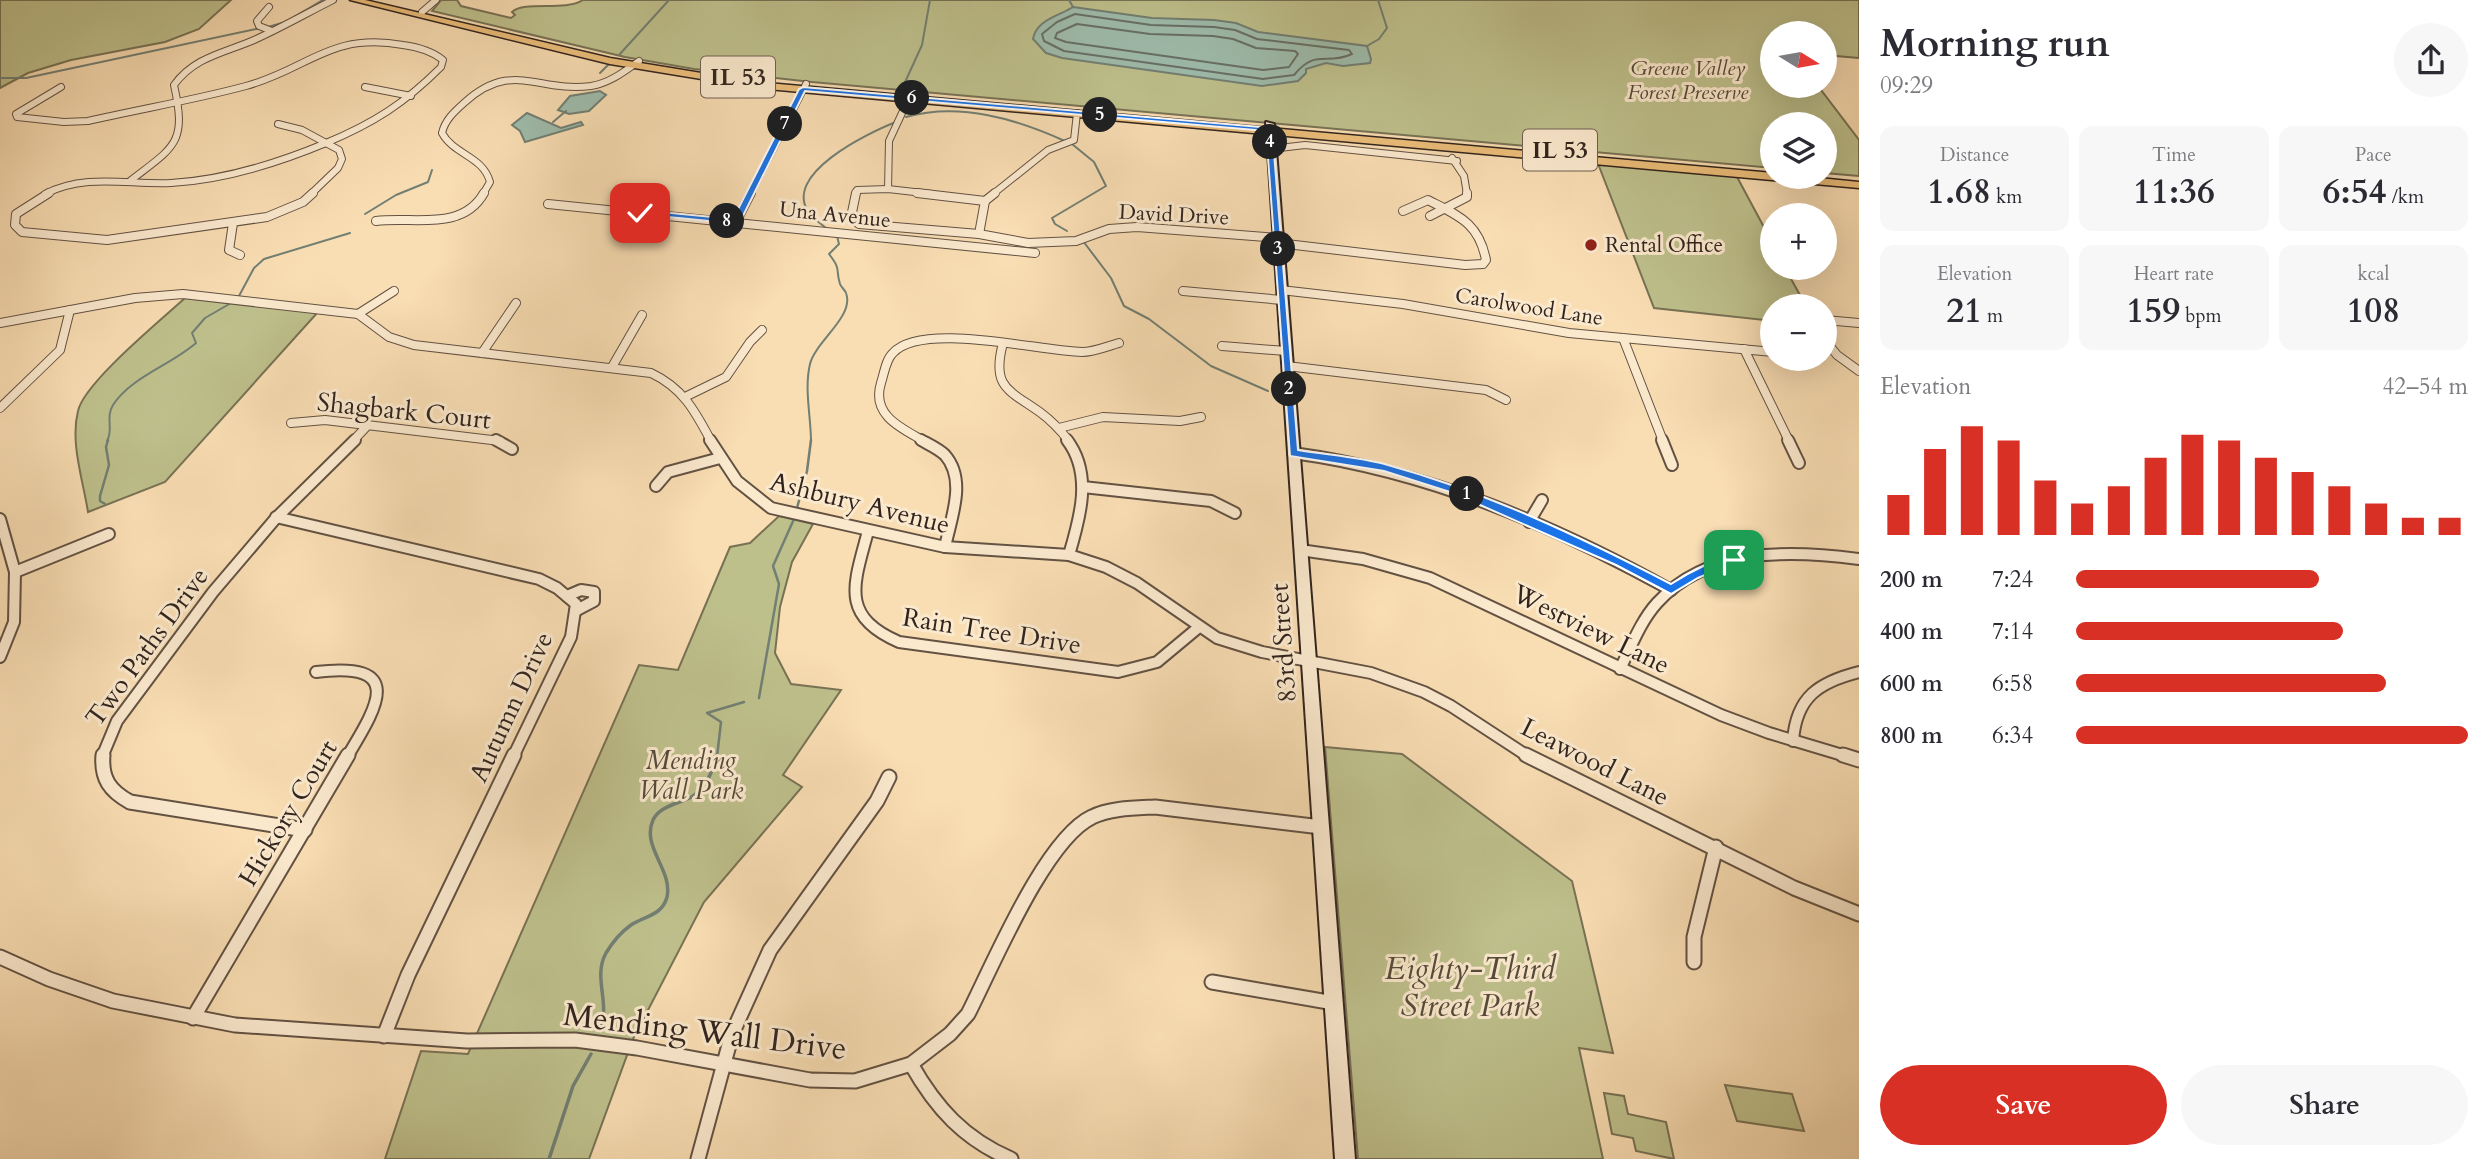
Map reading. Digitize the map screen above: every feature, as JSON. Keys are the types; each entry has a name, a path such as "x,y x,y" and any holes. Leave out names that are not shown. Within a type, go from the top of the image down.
{"main road":[{"name":"IL 53","path":"354,0 718,80 1760,169"},
{"name":"IL 53","path":"376,0 554,45"},
{"name":"IL 53","path":"804,86 909,98 1269,127 1760,175"},
{"name":"83rd Street","path":"1269,127 1345,1159"},
{"path":"1837,176 1859,178"},
{"path":"1837,183 1859,185"}],"street":[{"path":"269,8 257,22 259,26 272,31 333,0"},
{"path":"130,181 170,148 179,133 182,120 174,85 185,69 340,0"},
{"path":"422,12 436,0"},
{"path":"61,87 16,114 17,117 64,122 88,121 131,112 267,80 335,46 372,39 426,50 443,60 440,67 393,110 327,142 206,180 172,183 88,179 65,184 40,195 16,214 15,225 22,232 107,240 267,217 303,202 338,168 342,159 339,150 327,142 291,125 278,124"},
{"path":"376,221 395,218 441,221 458,219 467,214 482,196 490,182 486,169 446,141 442,132 445,123 478,89 500,80 522,78 571,87 592,86 614,78 636,63"},
{"path":"736,222 804,86"},
{"path":"365,87 411,96"},
{"path":"909,98 890,141 888,189 985,201"},
{"path":"979,234 985,201 1048,150 1074,140 1077,113"},
{"path":"1420,143 1429,153 1447,155 1457,161"},
{"path":"1271,149 1305,145 1457,161"},
{"name":"David Drive","path":"888,189 857,190 851,217 859,223 979,234 1004,240 1076,241 1110,229 1137,227 1278,240 1313,250 1465,265 1483,264 1486,260 1484,245 1468,220 1468,211 1462,199 1467,197 1468,189 1457,161"},
{"path":"1430,216 1462,199"},
{"path":"1403,211 1428,201 1468,220"},
{"name":"Una Avenue","path":"548,204 1035,253"},
{"path":"233,223 229,250 240,255"},
{"path":"0,323 135,298 174,294 358,314 394,291"},
{"name":"Carolwood Lane","path":"1183,291 1403,304 1537,329 1760,351"},
{"path":"482,353 516,303"},
{"path":"0,408 60,350 71,310"},
{"name":"Ashbury Avenue","path":"358,314 380,332 397,341 634,369 659,376 687,396 720,458 750,496 771,508 945,547 1069,555 1126,576 1199,627 1228,642 1309,661"},
{"path":"612,367 642,315"},
{"path":"1837,321 1859,323"},
{"path":"687,396 720,383 734,368 749,339 762,330"},
{"path":"945,547 957,486 954,469 944,454 887,419 879,401 879,390 889,358 908,342 938,337 1085,352 1119,343"},
{"path":"1623,338 1672,465"},
{"path":"1003,344 998,366 1002,384 1010,393 1059,428 1078,457 1083,487 1080,520 1069,555"},
{"path":"1222,346 1286,359 1486,390 1506,400"},
{"path":"1744,349 1799,463"},
{"path":"1837,355 1859,371"},
{"path":"1059,428 1103,418 1180,421 1201,417"},
{"name":"Shagbark Court","path":"291,423 317,419 498,440 512,449"},
{"name":"Two Paths Drive","path":"305,830 131,802 114,793 103,775 102,748 117,721 236,563 276,517 336,461 367,426"},
{"path":"1293,453 1358,462 1457,490 1620,562 1671,590"},
{"path":"656,486 668,472 720,458"},
{"path":"1083,487 1211,501 1235,513"},
{"path":"1529,522 1542,500"},
{"path":"276,517 539,579 557,587 567,596 581,590 594,592 594,601 575,611"},
{"path":"0,519 15,572 14,622 0,657"},
{"name":"Rain Tree Drive","path":"868,531 855,582 855,603 861,617 872,629 899,642 1118,672 1157,662 1199,627"},
{"path":"15,572 109,534"},
{"name":"Westview Lane","path":"1300,550 1363,559 1430,578 1721,715 1793,741 1859,760"},
{"path":"1620,669 1649,613 1671,590 1709,568 1758,556 1817,554 1859,559"},
{"name":"Autumn Drive","path":"384,1036 408,975 570,637 576,604 567,596"},
{"name":"Leawood Lane","path":"1309,661 1371,673 1414,688 1451,706 1532,759 1716,847 1794,888 1859,914"},
{"name":"Hickory Court","path":"193,1018 371,717 378,698 372,679 360,672 345,669 316,672"},
{"path":"1793,741 1793,726 1798,709 1807,696 1826,682 1859,672"},
{"path":"698,1159 723,1063 744,1005 770,950 877,801 889,777"},
{"name":"Mending Wall Drive","path":"0,957 49,979 113,1001 193,1018 283,1030 467,1041 575,1040 831,1082 855,1081 911,1064 950,1034 968,1014 1046,862 1065,838 1092,817 1130,808 1155,807 1321,827"},
{"path":"1694,962 1694,937 1716,847"},
{"path":"1212,982 1334,1003"},
{"path":"911,1064 946,1119 976,1144 1011,1159"}],"green space":[{"path":"0,0 231,0 199,29 165,42 71,60 28,73 0,88"},
{"name":"Greene Valley Forest Preserve","path":"441,0 457,0 461,6 511,18 515,15 512,12 526,7 566,5 583,0 1859,0 1859,58 1838,56 1838,21 1760,21 1760,98 1827,98 1859,140 1859,176 1837,174 1837,112 1760,112 1760,167 812,82 694,69 625,57 432,11"},
{"path":"1597,161 1736,175 1760,220 1760,280 1792,280 1799,294 1760,294 1760,320 1654,308"},
{"path":"185,298 318,312 165,482 88,512 75,436 78,411 83,399 125,352"},
{"name":"Mending Wall Park","path":"779,516 813,524 792,562 780,607 775,653 791,684 841,690 783,775 802,787 704,902 633,1039 589,1159 385,1159 421,1051 468,1054 639,665 678,670 730,547 750,543"},
{"name":"Eighty-Third Street Park","path":"1325,747 1402,754 1572,881 1613,1053 1579,1048 1603,1159 1358,1159"},
{"path":"1725,1085 1792,1094 1804,1131 1737,1121"},
{"path":"1604,1093 1624,1096 1628,1114 1666,1122 1674,1159 1636,1151 1633,1138 1612,1134"}],"water":[{"path":"1073,7 1152,18 1236,23 1258,32 1367,46 1371,59 1370,63 1343,66 1326,63 1306,69 1306,73 1298,81 1262,86 1062,58 1046,53 1033,39 1035,33 1043,23"},
{"path":"600,91 606,95 589,111 569,114 558,110 570,96"},
{"path":"527,113 561,128 581,122 583,125 525,142 520,131 512,125"}],"waterway":[{"path":"294,17 323,0"},
{"path":"619,55 669,0"},
{"path":"901,91 922,45 930,0"},
{"path":"1069,0 1073,7"},
{"path":"1367,46 1379,39 1387,28 1378,0"},
{"path":"268,27 282,23"},
{"path":"0,78 26,78 261,28"},
{"path":"600,73 609,64"},
{"path":"911,103 916,111"},
{"path":"553,122 566,111"},
{"path":"906,117 947,111 988,115 1028,126 1067,142"},
{"path":"826,228 810,214 804,199 807,185 817,170 832,157 867,135 896,122"},
{"path":"1067,231 1055,224 1052,218 1106,186 1094,162 1072,144"},
{"path":"365,214 396,195 428,182 432,170"},
{"path":"239,296 254,268 264,259 350,233"},
{"path":"811,440 808,393 810,364 819,347 840,320 847,302 837,267 829,254 839,244 837,236"},
{"path":"1083,241 1111,278 1124,306 1149,319 1211,366 1268,391"},
{"path":"107,441 111,410 121,395 196,343 192,333 205,318 231,303"},
{"path":"105,504 100,501 100,496 109,465 106,447 108,440"},
{"path":"797,508 807,471 811,440"},
{"path":"759,698 779,584 773,566 794,519"},
{"path":"717,757 721,722 707,713 744,702"},
{"path":"599,1031 604,1011 601,972 606,953 631,925 657,912 667,897 666,877 651,840 653,820 660,811 688,799 702,788 709,778 717,755"},
{"path":"549,1159 573,1086 591,1054"}],"place":[{"name":"Rental Office","path":"1591,245"}],"route":[{"path":"640,213 736,222 803,89 1269,129 1293,453 1385,468 1457,490 1620,562 1671,590 1694,575 1734,560"}]}
